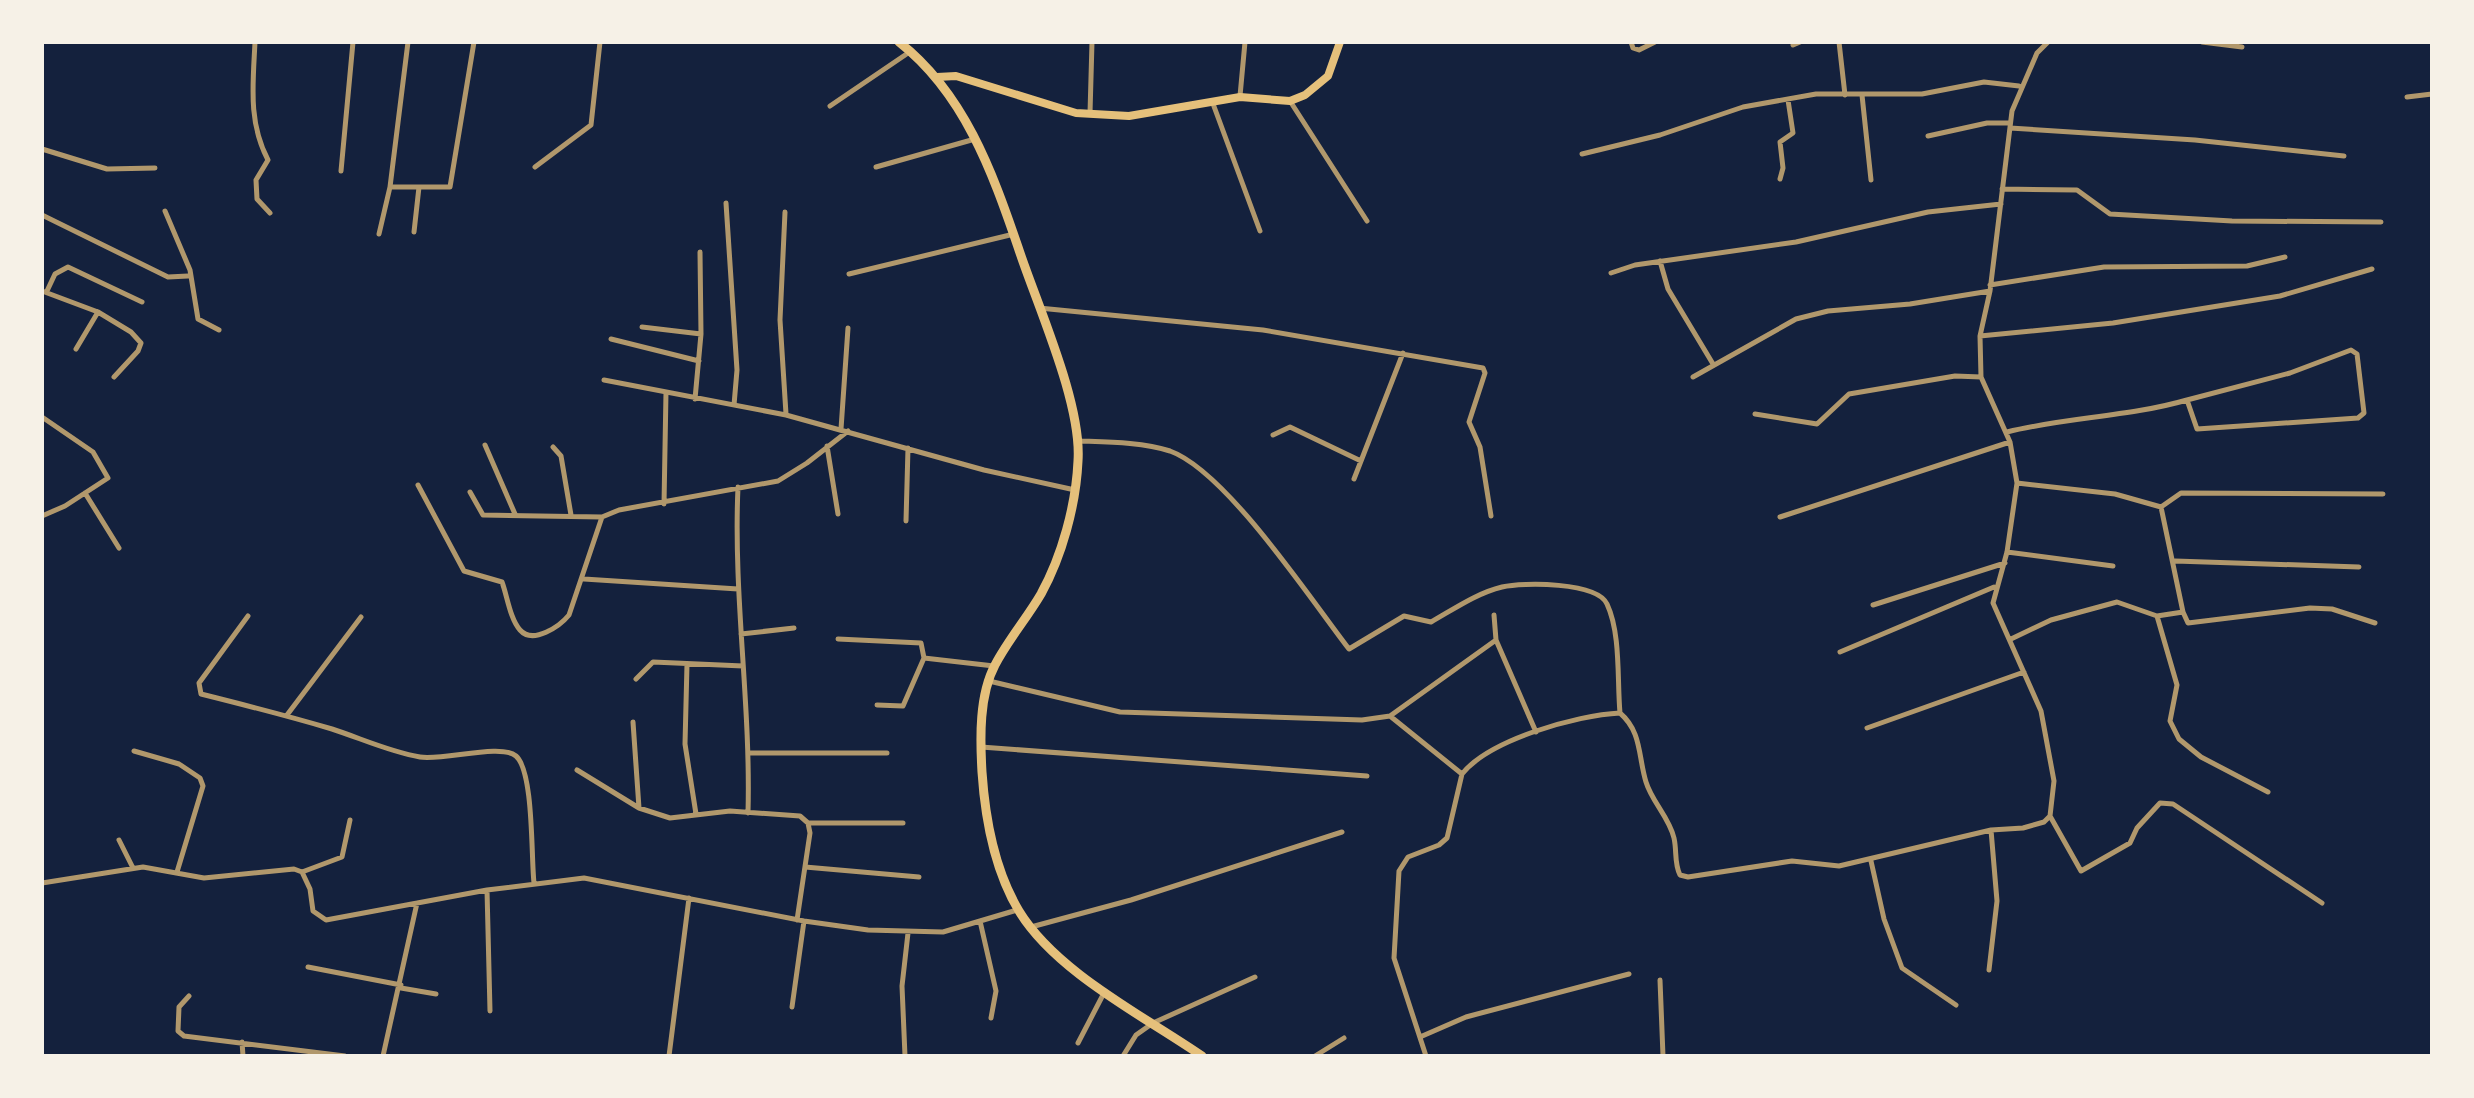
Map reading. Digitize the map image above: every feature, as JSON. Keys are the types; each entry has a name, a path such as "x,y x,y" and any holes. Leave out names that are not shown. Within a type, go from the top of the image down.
{"main road":[{"path":"899,42 937,77 976,138 1014,234 1064,382 1079,441 1075,490 1059,554 1042,593 994,666 989,681 981,747 988,818 1018,909 1031,927 1062,958 1202,1056"},
{"path":"937,77 956,76 1090,115 1129,116 1240,97 1290,101 1305,95 1328,76 1340,42"}],"street":[{"path":"255,42 252,104 256,138 268,160 256,180 257,199 270,213"},
{"path":"341,171 353,42"},
{"path":"379,234 390,187 408,42"},
{"path":"390,187 450,187 474,42"},
{"path":"535,167 591,125 600,42"},
{"path":"1090,115 1092,42"},
{"path":"1240,97 1245,42"},
{"path":"1631,42 1633,48 1639,50 1655,42"},
{"path":"1839,42 1845,95"},
{"path":"1840,652 1995,587 2001,580 2017,483 2007,432 1981,377 1980,336 1990,288 2010,126 2020,86 2037,53 2048,42"},
{"path":"2202,42 2242,47"},
{"path":"830,106 911,51"},
{"path":"1582,154 1660,135 1743,107 1816,94 1922,94 1984,82 2020,86"},
{"path":"2407,97 2432,94"},
{"path":"1862,95 1871,180"},
{"path":"1212,100 1260,231"},
{"path":"1780,179 1783,168 1780,142 1793,133 1788,100"},
{"path":"1290,101 1367,221"},
{"path":"1928,136 1987,123 2344,156"},
{"path":"876,167 976,138"},
{"path":"42,149 107,169 155,168"},
{"path":"414,232 419,187"},
{"path":"2002,189 2077,190 2110,214 2232,221 2381,222"},
{"path":"726,203 737,370 734,405"},
{"path":"1611,273 1660,261 1796,242 1928,212 2001,204"},
{"path":"165,211 185,256 198,319 219,330"},
{"path":"785,212 780,320 786,415"},
{"path":"42,215 168,277 188,276"},
{"path":"849,274 1014,234"},
{"path":"695,399 701,334 700,252"},
{"path":"1693,377 1796,319 1828,311 1910,304 2104,267 2247,266 2285,257"},
{"path":"1660,261 1673,299 1713,364"},
{"path":"114,377 138,351 141,343 131,332 98,312 44,291 55,274 68,267 142,302"},
{"path":"1980,336 2113,323 2280,296 2372,269"},
{"path":"1038,308 1263,330 1483,368 1485,373 1469,422 1480,447 1491,516"},
{"path":"76,349 98,312"},
{"path":"642,327 701,334"},
{"path":"841,429 848,328"},
{"path":"611,339 699,361"},
{"path":"2007,432 2087,415 2141,413 2187,400 2290,373 2351,350 2357,354 2364,413 2358,418 2197,429 2187,400"},
{"path":"1354,479 1403,353"},
{"path":"1755,414 1817,424 1849,394 1955,376 1981,377"},
{"path":"604,380 786,415 1075,490"},
{"path":"664,504 666,392"},
{"path":"42,516 108,478 93,452 43,418"},
{"path":"1273,435 1290,427 1361,461"},
{"path":"470,492 483,515 602,517 619,510 778,481 849,430"},
{"path":"1079,441 1169,451 1186,460 1230,498 1349,649 1404,616 1431,622 1473,598 1504,586 1558,585 1593,591 1606,601 1613,630 1620,713 1635,732 1646,782 1668,820 1680,875 1688,877 1792,861 1839,866 1871,861 1991,830 2023,828 2044,822 2050,816"},
{"path":"1780,517 2010,442"},
{"path":"485,445 515,514"},
{"path":"827,446 838,514"},
{"path":"553,447 561,456 571,515"},
{"path":"906,521 908,448"},
{"path":"2017,483 2115,494 2161,507"},
{"path":"418,485 464,571 502,582 519,629 526,634 545,633 562,624 584,579 602,517"},
{"path":"738,487 738,589 750,753 748,813"},
{"path":"85,493 119,548"},
{"path":"2161,507 2181,493 2383,494"},
{"path":"2161,507 2188,623 2310,608 2332,609 2375,623"},
{"path":"2007,552 2113,566"},
{"path":"2175,561 2359,567"},
{"path":"1873,605 2005,563"},
{"path":"584,579 738,589"},
{"path":"1995,587 1993,603 2041,711 2054,781 2050,816 2081,871 2130,843 2137,828 2160,803 2173,804 2322,903"},
{"path":"2011,639 2051,620 2117,602 2157,616 2183,612"},
{"path":"1494,615 1496,640 1536,732"},
{"path":"248,616 198,688 201,694 287,715 419,757 452,758 492,751 519,758 527,781 534,883"},
{"path":"2157,616 2177,685 2170,721 2179,739 2201,757 2268,792"},
{"path":"287,715 361,617"},
{"path":"741,634 794,628"},
{"path":"838,639 921,643 924,658 903,706 877,705"},
{"path":"989,681 1120,712 1362,720 1390,716 1496,640"},
{"path":"924,658 994,666"},
{"path":"636,679 653,662 743,666"},
{"path":"687,664 685,744 696,814"},
{"path":"1867,728 2024,672"},
{"path":"1426,1056 1394,958 1399,871 1408,857 1439,845 1447,838 1462,774 1472,761 1536,732 1602,714 1620,713"},
{"path":"1390,716 1462,774"},
{"path":"633,722 639,808"},
{"path":"981,747 1367,776"},
{"path":"134,751 179,764 200,778 203,786 177,872"},
{"path":"750,753 887,753"},
{"path":"577,770 639,808 670,818 748,813 800,816 808,823 903,823"},
{"path":"42,883 133,868 204,878 294,869 302,872 342,857 350,820"},
{"path":"792,1007 808,823"},
{"path":"1989,970 1997,901 1991,830"},
{"path":"1031,927 1131,900 1342,832"},
{"path":"119,840 133,868"},
{"path":"1871,861 1884,919 1902,968 1956,1005"},
{"path":"805,867 919,877"},
{"path":"302,872 310,889 313,911 326,920 487,890 584,878 800,920 908,933 943,932 1018,909"},
{"path":"487,890 490,1011"},
{"path":"669,1056 689,898"},
{"path":"383,1056 401,987 417,903"},
{"path":"980,921 996,991 991,1018"},
{"path":"905,1056 902,986 908,933"},
{"path":"308,967 436,994"},
{"path":"1419,1037 1466,1017 1629,974"},
{"path":"1123,1056 1136,1035 1153,1023 1255,977"},
{"path":"1660,980 1663,1056"},
{"path":"1078,1043 1105,990"},
{"path":"189,996 179,1007 178,1031 184,1036 344,1056"},
{"path":"1315,1056 1344,1038"},
{"path":"242,1042 243,1056"}]}
